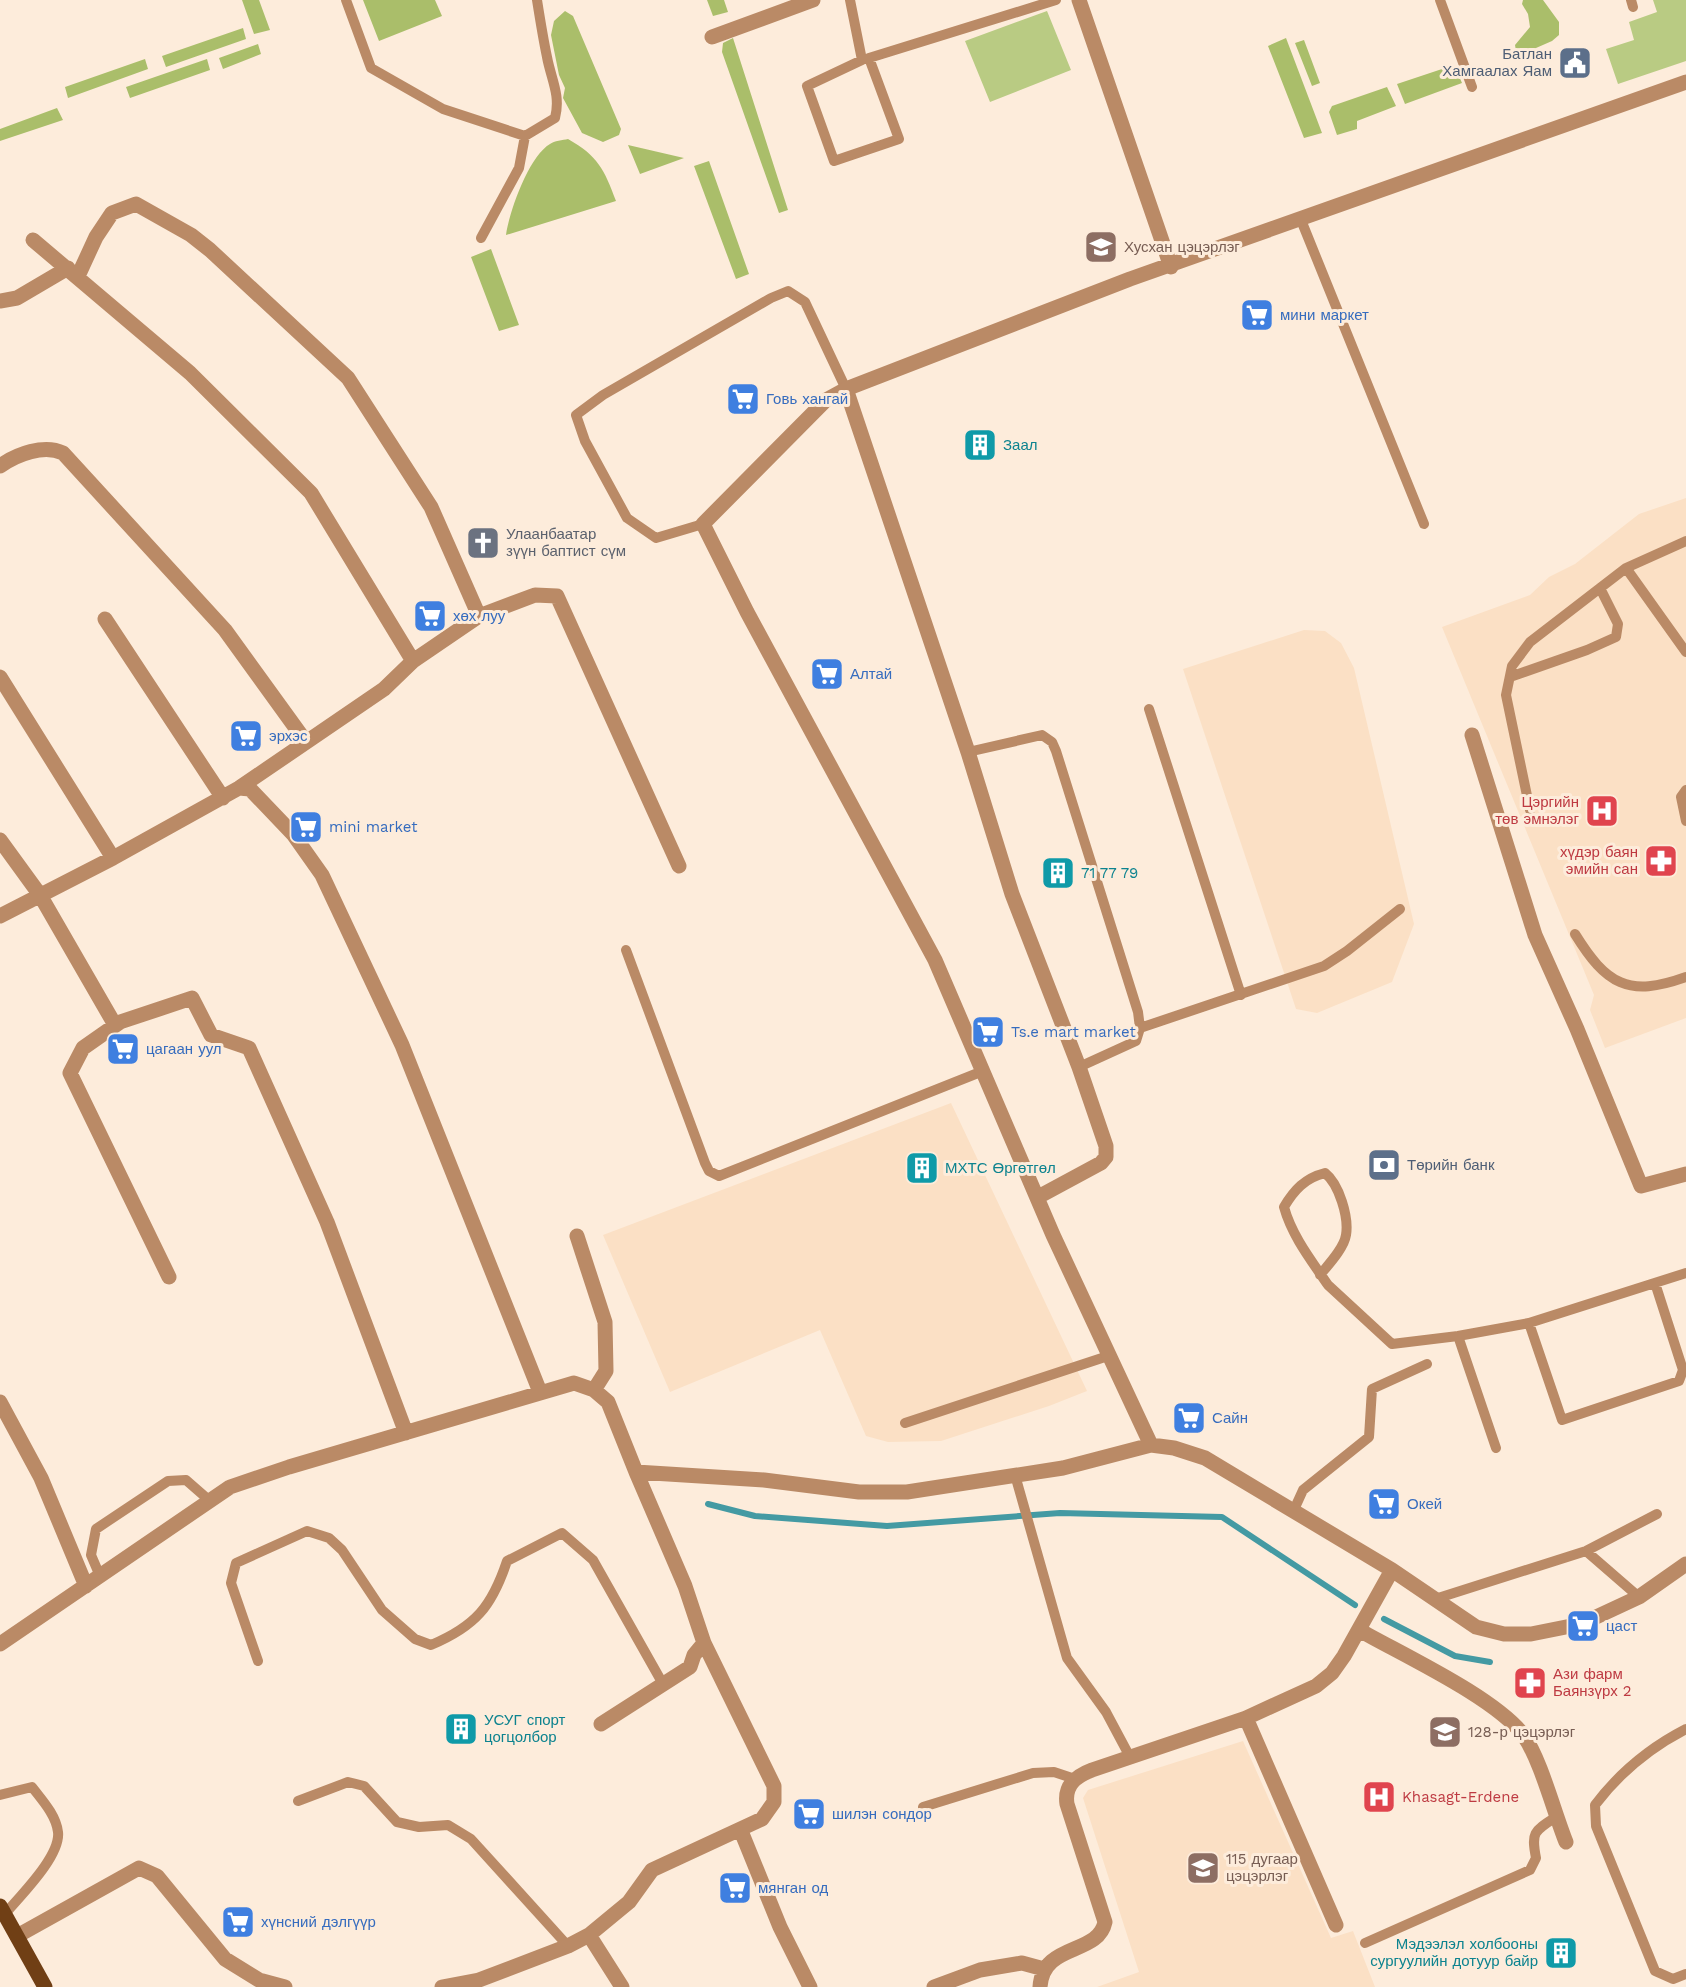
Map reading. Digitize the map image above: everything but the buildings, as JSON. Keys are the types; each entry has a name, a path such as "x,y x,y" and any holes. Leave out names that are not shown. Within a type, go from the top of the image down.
{"main road":[{"path":"2,1910 45,1987"}],"street":[{"path":"712,37 813,0"},
{"path":"1079,0 1171,267"},
{"path":"1151,1446 1108,1356 935,960 747,612 703,525 826,400 846,389 1130,279 1171,267 1686,82"},
{"path":"0,301 17,297 73,272 112,213 136,204 191,234 348,378 431,507 479,616"},
{"path":"33,240 190,373 311,493 413,661"},
{"path":"846,389 968,752 1012,894 1079,1067 1106,1146 1106,1157 1101,1163 1038,1197"},
{"path":"0,466 18,456 45,449 53,448 63,453 225,630 306,742"},
{"path":"0,916 113,858 239,789 384,689 413,661 479,616 535,595 557,596 679,866"},
{"path":"105,619 223,798"},
{"path":"0,677 113,858"},
{"path":"1472,735 1535,935 1577,1029 1641,1186 1686,1174"},
{"path":"239,789 250,789 293,834 321,875 402,1045 540,1392"},
{"path":"0,840 40,895 115,1025"},
{"path":"169,1277 70,1073 83,1048 115,1025 192,998 212,1035 249,1048 327,1222 406,1433"},
{"path":"577,1236 605,1322 606,1371 594,1390"},
{"path":"0,1644 230,1487 540,1392 574,1383 594,1390 608,1402 685,1586 704,1642 775,1791 769,1812 741,1831 652,1870 629,1902 589,1935 568,1946 479,1980 442,1987"},
{"path":"0,1402 41,1478 86,1587"},
{"path":"636,1472 764,1479 882,1493 907,1492 1063,1468 1151,1446 1174,1448 1205,1458 1392,1570 1476,1627 1504,1634 1531,1634 1581,1624 1639,1597 1686,1564"},
{"path":"1040,1987 1044,1969 1053,1959 1096,1937 1102,1931 1105,1922 1067,1804 1068,1790 1075,1779 1087,1772 1246,1718 1322,1682 1335,1668 1359,1630 1392,1570"},
{"path":"1359,1630 1488,1704 1514,1726 1531,1749 1566,1842"},
{"path":"602,1724 690,1667 694,1655 704,1642"},
{"path":"1246,1718 1336,1925"},
{"path":"741,1831 780,1927 810,1987"},
{"path":"17,1935 139,1868 157,1876 225,1959 259,1980 285,1987"},
{"path":"589,1935 622,1987"},
{"path":"934,1987 980,1970 1022,1963 1044,1969"}],"lane":[{"path":"346,0 370,68 443,109 525,136"},
{"path":"482,238 519,168 525,136 555,118 558,108 558,96 547,60 537,0"},
{"path":"850,0 862,60 807,86 834,161 899,139 869,58 1056,0"},
{"path":"1440,0 1472,87"},
{"path":"1301,220 1425,524"},
{"path":"703,525 656,538 627,518 585,441 576,415 640,374 771,298 788,291 805,302 846,389"},
{"path":"1530,810 1506,695 1512,666 1530,642 1626,568 1686,541"},
{"path":"1626,568 1686,652"},
{"path":"1510,678 1587,651 1616,637 1618,624 1611,605 1600,588"},
{"path":"1149,709 1241,995"},
{"path":"968,752 1042,735 1052,742 1135,1000 1140,1028 1136,1041 1079,1067"},
{"path":"1686,790 1681,797 1686,821"},
{"path":"1140,1028 1324,966 1347,951 1400,909"},
{"path":"1575,934 1600,969 1611,978 1635,988 1686,977"},
{"path":"626,950 705,1163 709,1171 719,1176 983,1071"},
{"path":"1320,1275 1346,1235 1343,1206 1325,1173 1313,1176 1293,1192 1284,1207 1290,1228 1320,1275 1328,1286 1392,1344 1458,1336 1529,1323 1686,1273"},
{"path":"1529,1323 1562,1420 1679,1381 1683,1370 1655,1283"},
{"path":"1458,1336 1496,1448"},
{"path":"905,1423 1108,1356"},
{"path":"1293,1512 1303,1490 1369,1437 1372,1389 1427,1364"},
{"path":"1015,1475 1025,1506 1029,1531 1067,1658 1106,1712 1130,1757"},
{"path":"100,1576 91,1555 96,1529 168,1481 186,1480 210,1501"},
{"path":"1435,1599 1586,1551 1657,1514"},
{"path":"258,1661 231,1583 236,1563 307,1531 329,1538 342,1550 382,1610 415,1639 431,1645 459,1634 485,1610 499,1586 507,1561 562,1533 593,1560 663,1684"},
{"path":"1586,1551 1639,1597"},
{"path":"1686,1730 1658,1744 1615,1778 1595,1805 1596,1826 1655,1971 1673,1979 1686,1974"},
{"path":"923,1806 1033,1773 1054,1772 1075,1779"},
{"path":"298,1801 348,1782 364,1786 397,1822 419,1827 448,1825 471,1839 568,1946"},
{"path":"0,1795 32,1787 49,1808 59,1833 50,1859 2,1910"},
{"path":"1365,1943 1530,1870 1536,1858 1532,1839 1534,1834 1556,1817"}],"shaded area":[{"name":"Цэргийн төв эмнэлэг","path":"1686,498 1686,1018 1605,1048 1590,1010 1594,995 1442,627 1530,595 1549,577 1575,564 1639,514"},
{"path":"1304,630 1325,631 1341,643 1354,668 1414,924 1392,982 1317,1013 1296,1009 1183,669"},
{"path":"951,1103 1087,1391 1049,1406 941,1441 888,1442 866,1436 820,1330 670,1392 603,1235"},
{"name":"115 дугаар цэцэрлэг","path":"1243,1741 1331,1938 1353,1931 1375,1987 1097,1987 1139,1972 1083,1798 1088,1790"}],"green space":[{"path":"242,0 259,0 270,30 254,34"},
{"path":"363,0 435,0 442,16 379,41"},
{"path":"707,0 724,0 728,12 713,16"},
{"path":"1523,0 1543,0 1559,22 1559,35 1552,41 1522,54 1516,51 1515,45 1530,27 1528,14 1522,4"},
{"path":"1653,0 1686,0 1686,61 1618,84 1606,49 1634,40 1629,22 1657,12"},
{"path":"565,11 573,16 621,129 619,135 603,142 582,133 563,98 565,88 559,75 551,35 554,21"},
{"path":"1047,11 1071,70 990,102 965,41"},
{"path":"243,28 246,39 166,67 162,56"},
{"path":"733,38 788,210 779,213 722,52 723,43"},
{"path":"1286,38 1322,133 1304,138 1268,46"},
{"path":"1304,40 1320,83 1312,86 1295,43"},
{"path":"258,44 261,54 223,69 219,58"},
{"path":"145,59 148,69 68,98 65,87"},
{"path":"207,59 210,70 130,98 126,87"},
{"path":"1454,65 1462,83 1405,104 1397,84"},
{"path":"1387,87 1396,106 1357,121 1357,129 1337,135 1329,112 1332,106"},
{"path":"57,108 63,120 0,141 0,129"},
{"path":"568,139 586,151 599,164 616,201 506,235 521,185 535,160 550,144"},
{"path":"628,145 684,158 640,174"},
{"path":"709,161 749,274 736,279 694,166"},
{"path":"491,249 519,325 499,331 471,257"}],"waterway":[{"path":"708,1504 755,1516 887,1526 1060,1513 1222,1517 1355,1605"},
{"path":"1384,1619 1455,1656 1490,1662"}],"place":[{"name":"Батлан Хамгаалах Яам","path":"1575,63"},
{"name":"Хусхан цэцэрлэг","path":"1101,247"},
{"name":"мини маркет","path":"1257,315"},
{"name":"Говь хангай","path":"743,399"},
{"name":"Заал","path":"980,445"},
{"name":"Улаанбаатар зүүн баптист сүм","path":"483,543"},
{"name":"хөх луу","path":"430,616"},
{"name":"Алтай","path":"827,674"},
{"name":"эрхэс","path":"246,736"},
{"name":"Цэргийн төв эмнэлэг","path":"1602,811"},
{"name":"mini market","path":"306,827"},
{"name":"хүдэр баян эмийн сан","path":"1661,861"},
{"name":"71 77 79","path":"1058,873"},
{"name":"Ts.e mart market","path":"988,1032"},
{"name":"цагаан уул","path":"123,1049"},
{"name":"Төрийн банк","path":"1384,1165"},
{"name":"МХТС Өргөтгөл","path":"922,1168"},
{"name":"Сайн","path":"1189,1418"},
{"name":"Окей","path":"1384,1504"},
{"name":"цаст","path":"1583,1626"},
{"name":"Ази фарм Баянзүрх 2","path":"1530,1683"},
{"name":"УСУГ спорт цогцолбор","path":"461,1729"},
{"name":"128-р цэцэрлэг","path":"1445,1732"},
{"name":"Khasagt-Erdene","path":"1379,1797"},
{"name":"шилэн сондор","path":"809,1814"},
{"name":"115 дугаар цэцэрлэг","path":"1203,1868"},
{"name":"мянган од","path":"735,1888"},
{"name":"хүнсний дэлгүүр","path":"238,1922"},
{"name":"Мэдээлэл холбооны сургуулийн дотуур байр","path":"1561,1953"}]}
